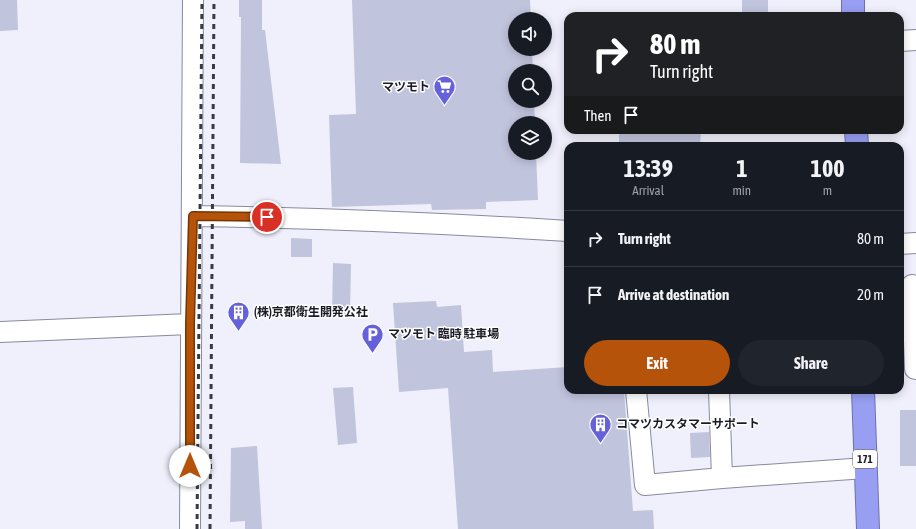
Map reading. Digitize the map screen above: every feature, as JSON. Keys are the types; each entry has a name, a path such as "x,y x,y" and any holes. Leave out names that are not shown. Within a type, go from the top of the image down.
{"highway":[{"path":"853,0 853,12"},
{"name":"171","path":"863,394 868,529"}],"street":[{"path":"190,529 190,324 193,216 193,0"},
{"path":"904,41 916,40"},
{"path":"193,216 424,222 564,231"},
{"path":"904,244 916,243"},
{"path":"909,285 910,369"},
{"path":"0,332 190,324"},
{"path":"636,394 645,485 866,468"},
{"path":"719,394 722,478"}],"building":[{"path":"0,0 17,0 18,30 0,31"},
{"path":"239,0 262,0 262,30 265,30 281,164 240,163 241,17 239,17"},
{"name":"マツモト","path":"352,0 530,0 531,12 508,12 508,56 532,56 533,64 508,64 508,108 534,108 535,116 508,116 508,160 536,160 538,200 486,202 486,209 432,210 431,204 332,207 329,115 356,114"},
{"path":"742,0 768,0 768,12 742,12"},
{"path":"619,134 701,134 700,142 619,142"},
{"path":"291,238 312,239 312,257 291,257"},
{"path":"333,263 351,264 350,314 332,314"},
{"path":"436,301 437,307 461,305 464,352 492,350 493,372 564,367 564,394 624,394 633,511 653,510 654,529 458,529 448,388 399,392 393,303"},
{"path":"353,387 357,443 338,445 333,388"},
{"path":"900,410 916,410 916,466 900,466"},
{"path":"709,432 710,457 691,458 690,433"},
{"path":"257,446 262,529 245,529 245,521 230,522 231,448"}],"railway":[{"path":"197,529 202,0"},
{"path":"210,529 214,0"}],"place":[{"name":"マツモト","path":"445,106"},
{"name":"(株)京都衛生開発公社","path":"239,332"},
{"name":"マツモト 臨時 駐車場","path":"373,354"},
{"name":"コマツカスタマーサポート","path":"601,444"}],"route":[{"path":"190,466 190,324 193,216 267,217"}]}
